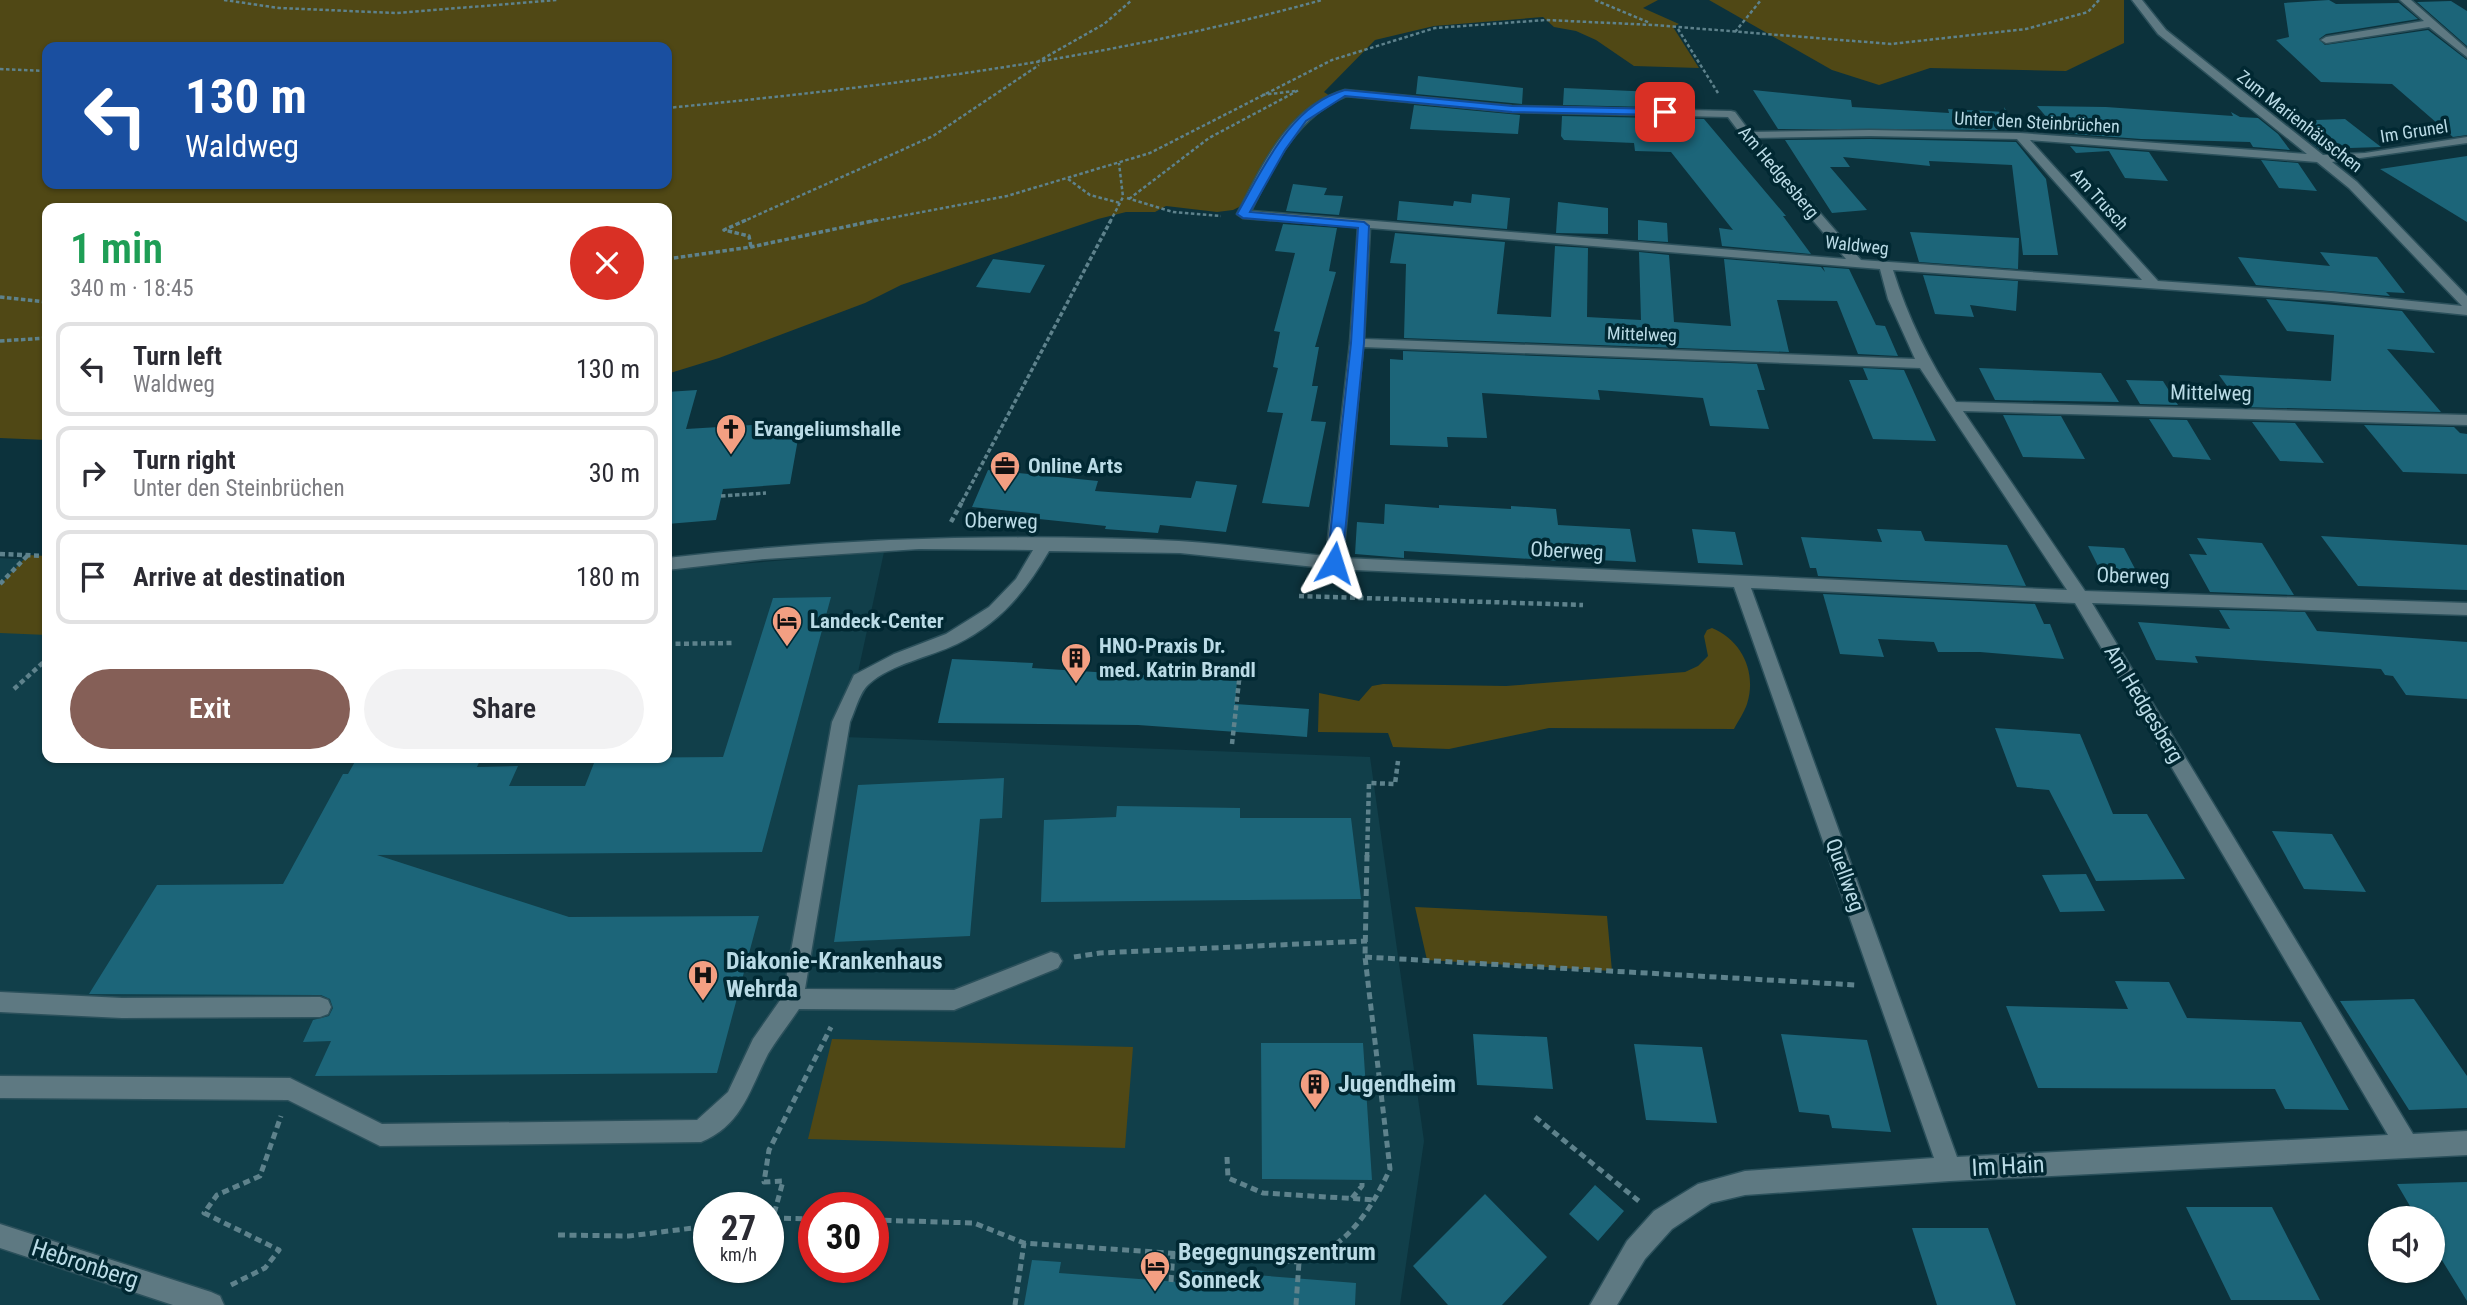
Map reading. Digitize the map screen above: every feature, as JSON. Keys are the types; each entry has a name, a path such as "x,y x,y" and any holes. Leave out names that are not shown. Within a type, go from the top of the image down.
{"street":[{"name":"Zum Marienhäuschen","path":"2137,0 2162,32 2325,159 2467,304"},
{"path":"2405,0 2467,54"},
{"path":"2326,40 2433,23"},
{"path":"1243,214 1269,165 1303,119 1335,96 1345,93 1512,109 1731,114"},
{"name":"Am Hedgesberg","path":"1731,114 1856,261"},
{"name":"Unter den Steinbrüchen","path":"1747,135 1870,133 2020,136 2325,159"},
{"name":"Am Trusch","path":"2020,136 2154,285"},
{"name":"Im Grunel","path":"2325,159 2365,156 2467,140"},
{"name":"Waldweg","path":"1243,214 1364,226 2331,297 2467,311"},
{"path":"1334,563 1357,343 1364,226"},
{"name":"Am Hedgesberg","path":"1885,265 1895,299 1924,364 2080,597 2406,1144"},
{"name":"Mittelweg","path":"1357,343 1924,364"},
{"name":"Mittelweg","path":"1953,406 2467,420"},
{"name":"Oberweg","path":"672,563 765,553 940,543 1180,547 1334,563 2080,597 2467,609"},
{"path":"0,1087 290,1089 380,1135 701,1131 736,1100 761,1046 793,999 841,722 860,680 900,659 952,639 995,611 1022,583 1045,544"},
{"name":"Quellweg","path":"1740,581 1950,1169"},
{"path":"793,999 954,1000 1051,961"},
{"path":"0,1002 122,1008 320,1007"},
{"name":"Im Hain","path":"1603,1305 1636,1250 1663,1220 1706,1192 1745,1183 1950,1169 2467,1143"},
{"name":"Hebronberg","path":"0,1236 204,1303"}],"path":[{"path":"224,0 279,8 397,13 557,0"},
{"path":"1033,64 1104,24 1132,0"},
{"path":"672,108 809,94 1042,63 1240,25 1322,0"},
{"path":"1595,0 1654,25"},
{"path":"1735,32 1761,0"},
{"path":"672,258 751,247 915,212 1007,196 1119,163 1150,153 1332,60 1435,28 1546,20 1654,25 1891,44 2026,29 2088,12 2099,0"},
{"path":"1678,28 1731,114"},
{"path":"751,247 749,236 724,230 933,136 1042,63"},
{"path":"0,68 42,71"},
{"path":"1129,199 1209,138 1299,90 1259,95"},
{"path":"940,543 1123,197 1119,163"},
{"path":"1067,178 1090,195 1120,203"},
{"path":"1123,197 1192,214 1243,214"},
{"path":"0,297 42,301"},
{"path":"0,341 42,338"},
{"path":"721,496 766,493"},
{"path":"0,554 42,556"},
{"path":"0,584 29,555"},
{"path":"1298,596 1583,605"},
{"path":"672,644 733,643"},
{"path":"1231,744 1241,663"},
{"path":"14,689 42,664"},
{"path":"889,1220 974,1223 1024,1243 1299,1262 1317,1259 1358,1226 1377,1200 1390,1169 1364,957 1367,941 1369,783 1395,784 1398,761"},
{"path":"1051,961 1100,953 1367,941"},
{"path":"1364,957 1885,987"},
{"path":"779,1192 783,1181 764,1182 769,1150 845,999"},
{"path":"204,1303 267,1268 279,1251 204,1213 217,1195 260,1176 290,1089"},
{"path":"1535,1116 1663,1220"},
{"path":"1227,1157 1228,1178 1263,1193 1377,1200"},
{"path":"1352,1198 1363,1186 1362,1180"},
{"path":"558,1235 629,1236 693,1228"},
{"path":"1015,1305 1024,1243"},
{"path":"1171,1282 1173,1252"},
{"path":"1296,1305 1299,1262"}],"shaded area":[{"path":"0,0 1658,0 1643,8 1679,24 1673,27 1699,68 1634,66 1596,40 1576,31 1554,27 1543,17 1434,26 1375,40 1324,92 1330,96 1297,117 1239,207 1233,210 1217,212 1166,206 1155,212 1126,212 1098,219 901,285 865,303 719,358 672,372 672,203 42,203 42,440 0,438"},
{"path":"1709,0 2124,0 2124,43 2066,71 1930,68 1879,85 1832,70"},
{"name":"Diakonie-Krankenhaus Wehrda","path":"884,552 844,737 1370,757 1424,1141 1400,1305 0,1305 0,558 42,561 42,763 672,763 672,570"},
{"path":"28,555 42,556 42,635 0,633 0,585"},
{"path":"1712,628 1732,641 1739,649 1748,669 1750,692 1743,714 1734,729 1549,728 1449,749 1393,747 1388,733 1318,732 1319,693 1359,701 1372,686 1383,684 1506,686 1685,672 1698,666 1708,656 1704,636 1707,630"},
{"path":"1415,907 1607,916 1612,971 1427,960"},
{"path":"832,1039 1133,1047 1125,1148 808,1139"}],"building":[{"path":"2329,0 2336,4 2399,3 2418,19 2326,34 2319,39 2325,45 2428,30 2467,60 2467,135 2453,137 2392,84 2321,82 2276,40 2289,37 2284,3"},
{"path":"2451,1 2467,11 2467,46 2417,2"},
{"path":"1418,76 1523,88 1522,104 1416,94"},
{"path":"1654,85 1676,86 1694,108 1563,105 1564,88 1655,92"},
{"path":"1753,90 1851,100 1852,107 1949,113 1948,109 2005,112 2004,107 2018,130 1778,129"},
{"path":"1414,105 1520,115 1518,134 1410,129"},
{"path":"2037,106 2106,107 2233,116 2231,112 2240,117 2258,118 2278,134 2290,150 2253,147 2250,142 2141,139 2060,133"},
{"path":"1562,116 1704,119 1786,216 1783,216 1811,254 1722,246 1719,228 1733,230 1671,152 1635,151 1634,143 1564,140 1561,136"},
{"path":"2345,119 2381,147 2319,149 2286,121"},
{"path":"1785,140 2016,142 2046,179 2058,255 2023,255 2012,165 1929,161 1930,166 1843,157 1850,167 1830,167 1867,210 1832,213"},
{"path":"2070,146 2149,152 2168,181 2125,178 2109,151 2076,153"},
{"path":"2467,156 2467,222 2380,169"},
{"path":"2261,160 2298,163 2317,191 2279,188"},
{"path":"1293,184 1327,188 1324,195 1343,196 1339,215 1286,211"},
{"path":"1472,194 1510,198 1507,229 1397,220 1399,201 1453,206 1454,201 1471,203"},
{"path":"1558,202 1608,208 1608,234 1556,233"},
{"path":"1638,220 1667,223 1668,242 1638,240"},
{"path":"1283,224 1337,228 1329,271 1336,272 1315,347 1319,347 1312,386 1318,386 1311,421 1326,422 1309,507 1262,503 1283,413 1267,412 1278,368 1273,367 1280,332 1274,331 1295,253 1275,251"},
{"path":"1910,232 2019,238 2018,269 1919,262"},
{"path":"1395,233 1505,242 1497,314 1551,317 1555,246 1588,248 1587,317 1641,320 1639,252 1669,255 1674,322 1731,326 1724,259 1821,267 1825,272 1823,267 1849,269 1876,325 1885,326 1898,356 1858,354 1837,301 1777,300 1789,352 1404,338 1406,264 1390,263"},
{"path":"2320,252 2377,257 2405,293 2386,292 2390,296 2256,285 2238,257 2330,266"},
{"path":"993,259 1045,265 1030,293 976,287"},
{"path":"1923,275 2018,281 2016,311 1970,305 1974,317 1935,314"},
{"path":"2266,299 2402,311 2435,353 2387,349 2441,412 2242,407 2219,375 2331,381 2334,335 2287,331"},
{"path":"1403,351 1757,364 1765,390 1757,390 1769,429 1710,426 1703,398 1598,390 1600,400 1482,393 1487,438 1447,437 1448,447 1390,445 1390,359 1403,360"},
{"path":"1863,368 1904,370 1936,441 1873,439 1849,380 1868,380"},
{"path":"1979,368 2101,373 2119,402 1995,400"},
{"path":"2126,380 2163,381 2178,405 2140,404"},
{"name":"Evangeliumshalle","path":"697,390 686,429 801,422 790,484 723,489 716,520 672,524 672,392"},
{"path":"2003,415 2061,416 2085,459 2023,457"},
{"path":"2149,419 2187,420 2211,460 2173,457"},
{"path":"2252,422 2295,423 2324,463 2280,461"},
{"path":"2364,425 2454,427 2460,433 2467,434 2467,474 2403,472"},
{"path":"988,470 1098,481 1095,491 1191,498 1196,481 1237,485 1226,532 1160,525 1158,533 1105,529 1106,526 1039,519 1040,514 972,507"},
{"path":"1385,504 1439,508 1439,505 1556,509 1558,525 1630,529 1636,562 1561,558 1562,561 1404,551 1404,558 1355,554 1357,522 1384,524"},
{"path":"1692,529 1735,532 1743,565 1698,563"},
{"path":"1877,529 1921,531 1925,541 2007,545 2026,586 1818,576 1816,568 1810,568 1801,537 1882,542"},
{"path":"2321,536 2467,545 2467,590 2358,586"},
{"path":"2197,538 2262,543 2294,595 2210,592 2189,554 2207,555"},
{"path":"2088,546 2124,548 2142,582 2105,580"},
{"path":"1823,594 2035,604 2044,624 2050,624 2064,659 1980,652 1938,652 1934,642 1878,639 1884,657 1840,654"},
{"name":"Diakonie-Krankenhaus Wehrda","path":"831,597 762,852 377,855 569,917 759,916 717,1073 315,1076 331,1041 303,1042 313,1020 329,1016 333,1008 330,999 321,995 89,994 157,885 283,884 343,774 348,774 354,763 479,763 477,767 518,766 509,786 585,786 594,763 672,763 672,757 723,757 773,598"},
{"path":"2219,610 2305,612 2317,631 2467,642 2467,699 2406,695 2393,676 2385,675 2381,669 2195,656 2198,663 2156,660 2138,622 2230,629"},
{"path":"952,659 1033,663 1032,668 1237,681 1235,704 1309,709 1307,737 1138,725 938,723"},
{"path":"1995,728 2080,734 2113,814 2147,814 2185,879 2096,881 2049,790 2017,787"},
{"path":"1004,778 1002,818 980,819 970,936 834,942 858,785"},
{"path":"1117,806 1240,808 1240,818 1351,818 1361,899 1041,902 1044,820 1116,817"},
{"path":"2272,831 2332,834 2366,892 2304,889"},
{"path":"2086,874 2105,911 2060,912 2042,875"},
{"path":"2115,981 2169,982 2187,1018 2301,1022 2349,1110 2285,1109 2275,1089 2038,1088 2006,1006 2128,1009"},
{"path":"2414,999 2467,1076 2467,1108 2409,1110 2340,1001"},
{"path":"1473,1034 1547,1037 1553,1089 1477,1085"},
{"path":"1781,1034 1867,1040 1891,1132 1832,1128 1829,1115 1799,1112"},
{"name":"Jugendheim","path":"1261,1043 1363,1043 1372,1180 1262,1179"},
{"path":"1634,1044 1702,1047 1717,1123 1646,1120"},
{"path":"2467,1182 2467,1301 2445,1265 2445,1206 2410,1206 2397,1184"},
{"path":"1595,1185 1624,1211 1598,1241 1569,1214"},
{"path":"1485,1194 1547,1257 1502,1305 1448,1305 1413,1266"},
{"path":"2186,1207 2272,1207 2320,1300 2231,1300"},
{"path":"1912,1228 1988,1228 2016,1305 1937,1305"},
{"name":"Begegnungszentrum Sonneck","path":"1032,1260 1061,1262 1059,1273 1179,1282 1180,1269 1356,1283 1355,1305 1024,1305"}],"place":[{"name":"Evangeliumshalle","path":"731,456"},
{"name":"Online Arts","path":"1005,493"},
{"name":"Landeck-Center","path":"787,648"},
{"name":"HNO-Praxis Dr. med. Katrin Brandl","path":"1076,685"},
{"name":"Diakonie-Krankenhaus Wehrda","path":"703,1002"},
{"name":"Jugendheim","path":"1315,1111"},
{"name":"Begegnungszentrum Sonneck","path":"1155,1293"}],"route":[{"path":"1334,563 1357,343 1364,226 1243,214 1280,149 1303,119 1335,96 1345,93 1512,109 1665,112"}]}
